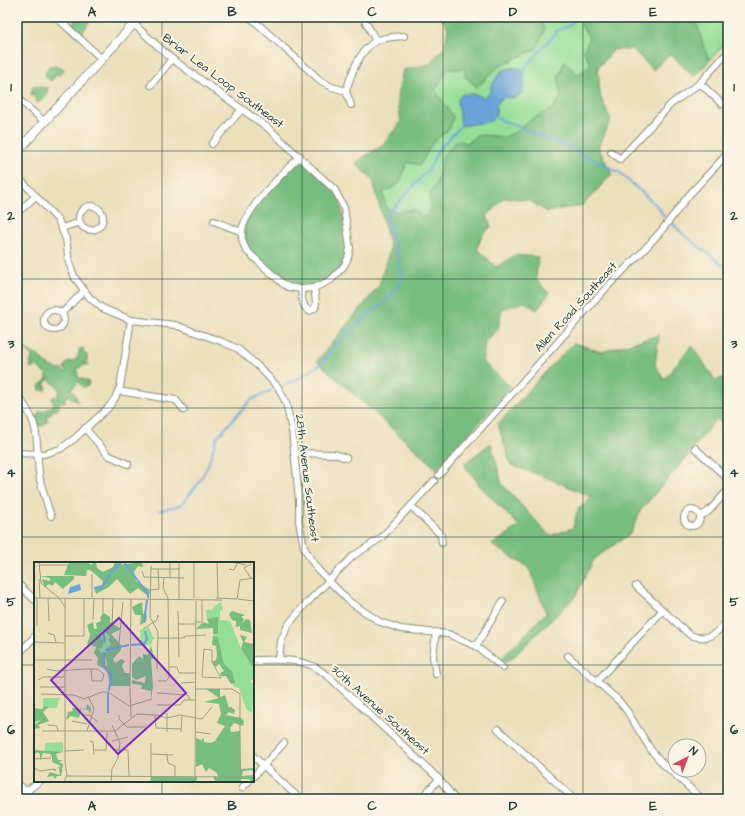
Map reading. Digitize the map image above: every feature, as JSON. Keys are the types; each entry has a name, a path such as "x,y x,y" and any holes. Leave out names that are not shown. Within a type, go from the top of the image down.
{"street":[{"path":"56,17 102,59"},
{"name":"Briar Lea Loop Southeast","path":"126,17 172,59 268,128 335,190 344,208 350,248 348,258 338,273 331,280 314,288 301,289 288,287 282,283 246,251 242,232"},
{"path":"17,152 140,17"},
{"path":"250,17 321,80 332,87 346,91"},
{"path":"363,17 376,41"},
{"path":"351,105 346,91 353,70 362,55 376,41 404,36"},
{"path":"611,152 620,159 671,104 700,84 728,52"},
{"path":"151,86 172,59"},
{"path":"700,84 722,104"},
{"path":"17,98 45,122"},
{"path":"212,144 242,109"},
{"name":"Allen Road Southeast","path":"439,475 607,287 648,246 689,195 728,153"},
{"path":"214,221 242,232 256,204 300,156"},
{"name":"28th Avenue Southeast","path":"17,176 58,220 66,239 69,263 75,278 90,298 102,308 131,320 175,325 223,342 238,349 278,387 283,396 292,430 299,500 299,522 304,547 319,571 350,602 380,622 401,628 448,634 476,646 503,668"},
{"path":"17,213 36,196"},
{"path":"62,228 80,222"},
{"path":"301,289 304,306 309,311 315,308 316,305 314,288"},
{"path":"62,313 84,291"},
{"path":"17,453 38,455 60,449 71,442 108,408 118,391 122,378 131,320"},
{"path":"118,391 176,400 184,410"},
{"path":"17,395 35,424 40,479 51,516"},
{"path":"85,428 108,455 128,464"},
{"path":"695,448 728,479"},
{"path":"294,453 335,454 346,458"},
{"path":"279,660 281,641 288,625 328,580 353,556 381,538 434,481"},
{"path":"700,516 708,512 728,490"},
{"path":"411,506 441,535 442,543"},
{"path":"17,583 34,599"},
{"path":"636,586 690,635 699,638 707,637 714,634 728,620"},
{"path":"476,646 503,601"},
{"path":"597,681 662,611"},
{"path":"436,632 433,657 436,674"},
{"path":"17,656 34,637"},
{"path":"568,656 619,701 628,711 651,750 663,764 702,799"},
{"name":"30th Avenue Southeast","path":"254,660 294,661 311,666 328,676 440,779 454,799"},
{"path":"498,729 574,799"},
{"path":"254,776 284,743"},
{"path":"254,757 300,799"},
{"path":"421,799 440,779"},
{"path":"17,798 38,782"},
{"path":"242,788 248,782"},
{"path":"17,783 34,799"}],"green space":[{"path":"83,17 85,19 86,17 93,18 89,21 80,36 71,30 75,19 78,20"},
{"path":"440,17 537,17 545,29 536,49 499,66 477,87 465,77 465,69 448,69 435,90 453,117 450,128 433,142 420,165 407,162 399,184 383,193 386,208 397,212 414,209 421,217 429,215 430,194 437,181 444,155 457,140 467,143 478,135 505,137 518,131 528,121 553,109 561,97 558,78 565,61 578,75 591,65 583,50 588,43 588,38 581,25 588,17 695,17 705,51 710,60 694,77 670,54 653,70 632,49 614,50 598,67 600,96 611,120 598,147 612,174 583,205 547,212 528,200 504,198 487,216 491,227 482,235 477,249 496,267 516,255 538,257 536,279 549,294 537,310 524,302 502,309 498,329 485,341 483,362 511,387 437,469 317,361 379,286 390,248 373,180 355,163 383,145 401,121 397,97 403,70 430,64 445,46 448,28"},
{"path":"537,17 588,17 581,25 588,38 588,43 583,50 591,65 578,75 565,61 558,78 561,97 553,109 528,121 518,131 505,137 478,135 467,143 444,155 437,181 430,194 430,216 421,217 414,209 397,212 385,208 383,192 399,184 407,162 420,165 433,142 450,128 453,117 435,90 448,69 465,69 477,87 499,66 536,49 545,29","holes":["491,91 513,98 503,97 496,105 496,115 491,121 478,123 475,94 484,98"]},
{"path":"695,17 728,17 728,39 710,60 705,51"},
{"path":"49,66 59,66 64,69 60,76 56,73 55,77 51,81 47,78 45,73"},
{"path":"33,86 48,88 45,97 37,103 36,98 31,95"},
{"path":"300,156 339,197 350,248 338,273 314,288 288,287 247,251 244,226 250,213"},
{"path":"659,335 655,365 664,380 692,345 715,380 728,377 728,428 716,419 686,458 640,511 631,533 594,559 575,597 510,660 499,661 546,613 529,568 492,545 519,526 480,486 464,464 491,443 502,484 550,536 573,528 578,509 592,497 545,477 511,465 498,424 574,343 601,352"},
{"path":"17,337 23,346 39,356 40,359 42,358 46,364 49,364 49,367 54,367 58,370 62,369 63,372 66,372 64,369 67,363 70,361 72,362 77,358 79,349 84,348 83,353 87,355 87,361 84,363 85,365 77,369 78,377 89,382 88,386 83,387 78,381 74,387 70,389 74,392 78,402 68,395 65,398 65,402 62,401 59,404 58,410 52,410 51,414 47,416 47,422 42,426 39,426 36,417 39,415 38,412 44,411 54,405 52,398 55,396 58,398 59,396 57,394 60,392 58,387 48,379 44,385 46,386 46,390 40,390 39,386 47,379 47,373 43,372 34,364 33,369 30,367 32,356 17,342"}],"water":[{"path":"514,67 524,70 522,93 514,98 503,97 496,105 496,115 491,121 461,126 458,100 462,94 475,94 484,98 491,91 491,86 501,71"}],"waterway":[{"path":"522,71 558,30 569,26 573,17"},
{"path":"493,115 499,119 565,146 619,172 657,206 664,216"},
{"path":"284,385 301,377 318,366 337,344 364,318 388,300 403,277 386,216 429,169 438,150 462,125"},
{"path":"671,222 684,235 728,269"},
{"path":"158,511 181,505 198,484 207,468 217,437 251,400 272,390"}]}
